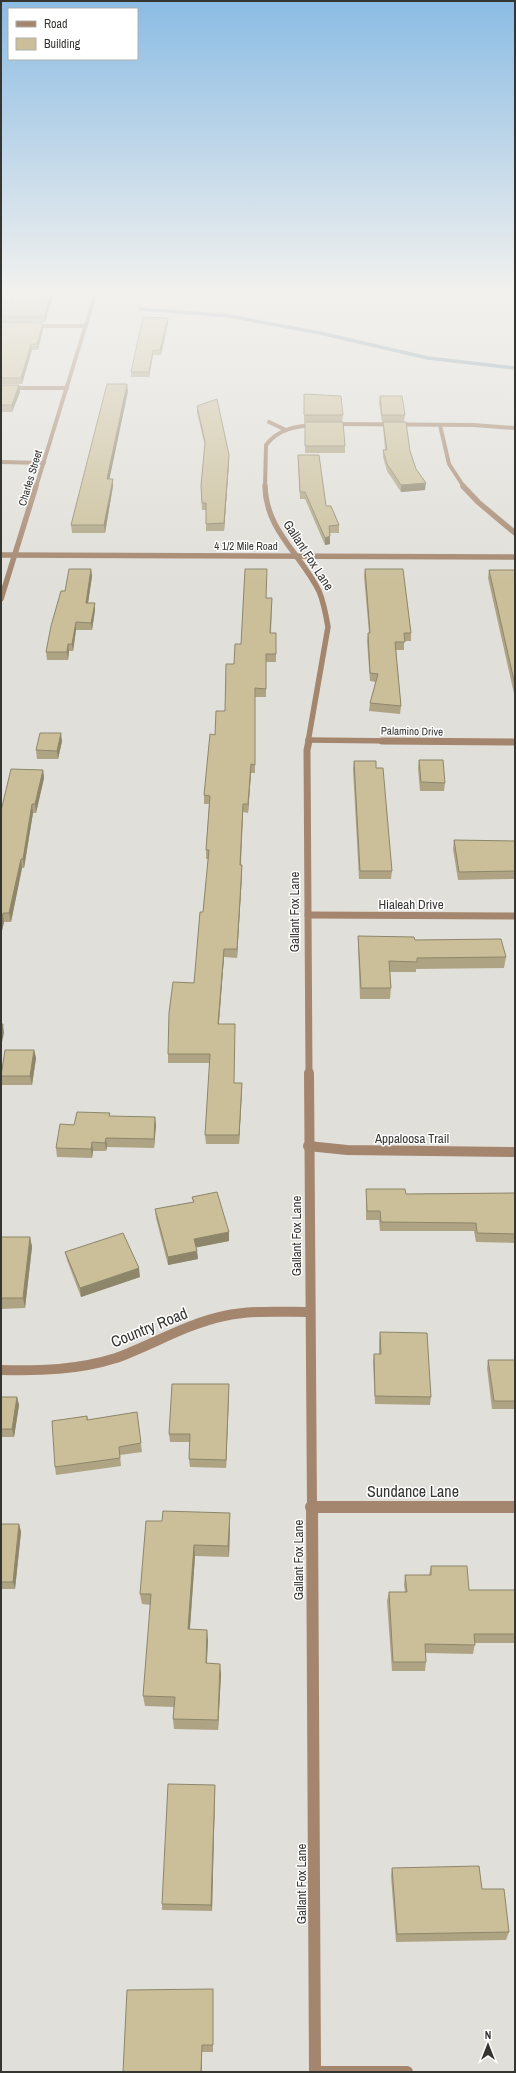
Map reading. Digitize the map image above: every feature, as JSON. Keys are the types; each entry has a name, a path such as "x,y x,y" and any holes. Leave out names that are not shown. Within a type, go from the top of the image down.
{"street":[{"name":"Charles Street","path":"1,599 67,389"},
{"path":"269,422 286,430 323,424"},
{"path":"331,424 440,425 515,428"},
{"path":"440,425 449,464 456,478 467,491 515,533"},
{"name":"Gallant Fox Lane","path":"286,430 270,439 266,445 264,496 267,510 274,526 322,596 327,611 328,627 307,750 309,1312 316,2072"},
{"path":"1,462 44,463"},
{"name":"4 1/2 Mile Road","path":"1,555 515,557"},
{"name":"Palamino Drive","path":"308,740 515,742"},
{"name":"Hialeah Drive","path":"308,916 515,916"},
{"name":"Appaloosa Trail","path":"308,1146 347,1150 515,1152"},
{"name":"Country Road","path":"1,1370 61,1370 102,1362 140,1348 183,1328 229,1316 260,1312 309,1312"},
{"name":"Sundance Lane","path":"311,1507 515,1507"},
{"path":"316,2072 407,2072"}],"building":[{"path":"1,389 18,389 12,405 1,405"},
{"path":"106,389 126,389 107,479 113,479 104,525 71,525"},
{"path":"304,394 341,396 343,415 304,415"},
{"path":"380,396 402,396 405,415 382,415"},
{"path":"217,399 229,455 224,523 206,524 206,503 202,503 201,486 205,442 197,406"},
{"path":"305,422 343,422 345,446 305,446"},
{"path":"383,422 406,422 410,451 416,469 426,483 401,485 387,464 383,450 387,450"},
{"path":"298,455 319,455 326,506 331,506 339,525 329,526 330,536 325,538 305,492 300,492"},
{"path":"69,569 91,569 86,603 95,603 91,623 76,622 72,644 68,644 67,652 46,652 51,626 61,591 65,591"},
{"path":"245,569 267,569 266,598 272,598 270,633 276,633 276,654 266,654 266,689 255,688 255,765 251,764 248,804 243,804 240,865 242,865 237,949 224,949 218,1024 235,1024 234,1083 242,1083 239,1135 205,1135 210,1054 168,1054 169,1013 173,982 194,983 200,912 203,912 209,850 206,850 210,796 204,795 210,734 215,735 216,711 225,711 226,664 234,664 235,644 241,644"},
{"path":"365,569 403,569 411,633 404,633 405,642 395,642 401,706 370,703 378,674 370,673 368,633 370,633"},
{"path":"489,570 515,570 515,685"},
{"path":"40,733 61,733 57,751 36,750"},
{"path":"419,760 443,760 445,783 421,782"},
{"path":"354,761 376,761 376,768 383,768 392,871 360,871"},
{"path":"11,769 43,770 35,804 32,804 23,859 21,859 9,913 3,913 1,921 1,811"},
{"path":"454,840 515,841 515,871 459,872"},
{"path":"358,936 414,937 415,940 501,939 506,957 417,958 417,962 389,961 391,988 361,988"},
{"path":"5,1050 34,1050 30,1076 1,1076"},
{"path":"77,1112 110,1113 109,1116 155,1117 154,1139 106,1138 105,1143 92,1142 91,1149 56,1148 60,1124 74,1125"},
{"path":"366,1189 405,1189 406,1194 515,1193 515,1234 477,1233 476,1223 381,1222 380,1211 367,1211"},
{"path":"217,1192 229,1232 194,1239 197,1251 168,1257 155,1209 194,1202 192,1197"},
{"path":"123,1233 139,1268 80,1288 65,1252"},
{"path":"1,1237 30,1237 23,1298 1,1298"},
{"path":"380,1332 427,1333 431,1397 375,1396 374,1354 381,1354"},
{"path":"488,1360 515,1360 515,1401 494,1401"},
{"path":"172,1384 229,1384 226,1460 189,1459 190,1434 169,1434"},
{"path":"1,1397 17,1397 12,1429 1,1429"},
{"path":"137,1412 141,1443 119,1447 120,1458 55,1467 52,1421 87,1416 87,1420"},
{"path":"163,1511 230,1513 228,1546 194,1545 188,1629 207,1630 206,1663 220,1664 218,1720 173,1719 175,1697 143,1696 151,1594 140,1594 146,1521 162,1521"},
{"path":"1,1524 19,1524 13,1582 1,1582"},
{"path":"431,1566 467,1566 469,1590 515,1590 515,1634 474,1634 475,1645 425,1644 426,1662 393,1662 389,1592 407,1592 405,1575 431,1575"},
{"path":"168,1784 215,1785 211,1905 162,1904"},
{"path":"479,1866 482,1889 504,1889 509,1932 397,1934 392,1868"},
{"path":"213,1989 213,2045 202,2045 201,2072 123,2072 127,1990"}]}
